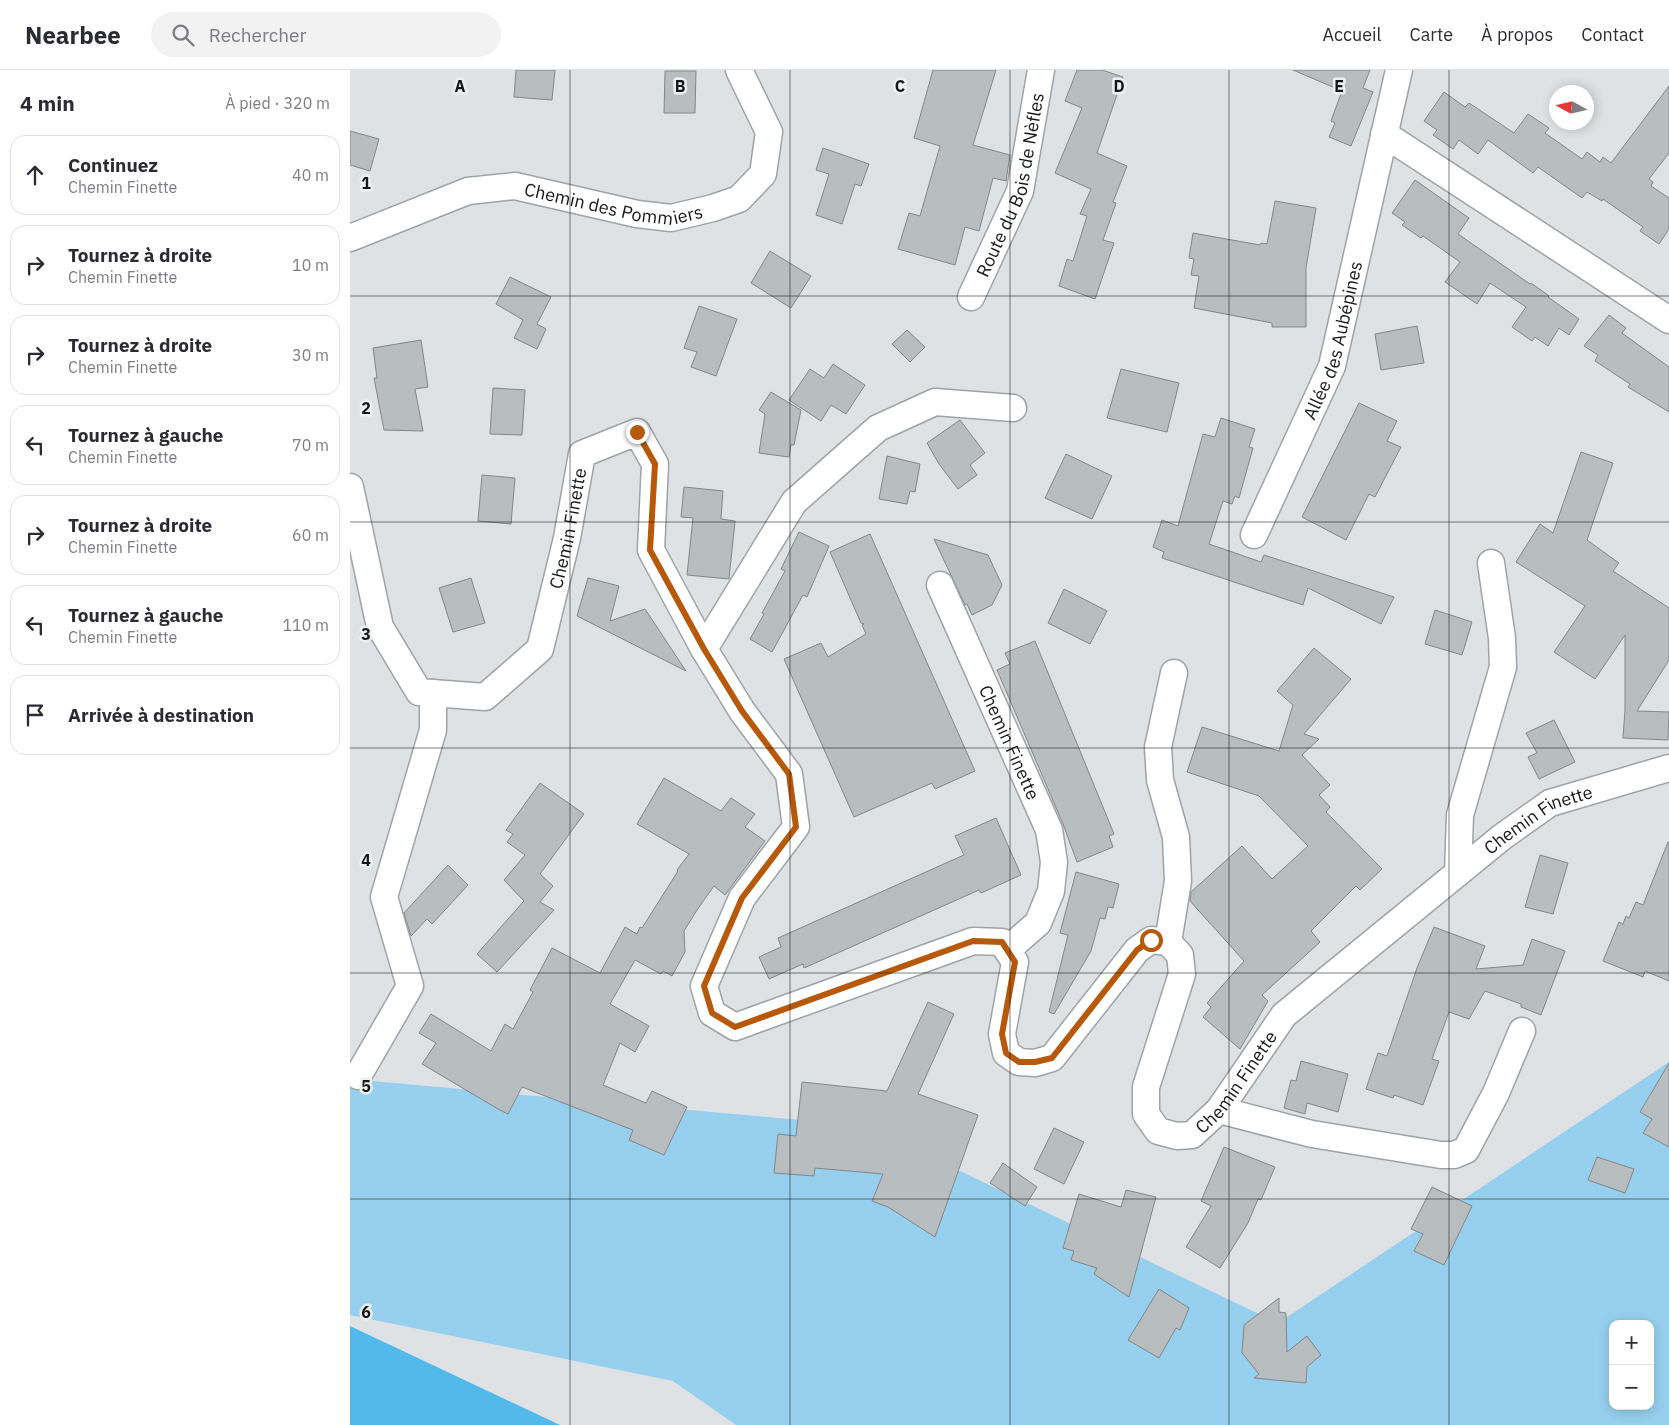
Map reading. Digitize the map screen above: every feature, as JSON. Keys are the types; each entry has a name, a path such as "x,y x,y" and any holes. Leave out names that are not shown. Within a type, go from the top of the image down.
{"street":[{"name":"Chemin des Pommiers","path":"350,238 468,191 515,186 637,214 671,218 713,208 739,199 763,174 769,132 739,70"},
{"name":"Route du Bois de Nèfles","path":"971,297 1020,191 1041,70"},
{"name":"Allée des Aubépines","path":"1254,535 1332,366 1399,70"},
{"path":"1384,134 1669,320"},
{"path":"704,649 794,502 878,428 935,402 1013,408"},
{"name":"Chemin Finette","path":"350,487 380,627 419,692 485,697 540,650 567,538 582,454 637,432 655,464 650,550 704,649 742,711 789,774 796,827 742,898 704,986 712,1013 735,1027 973,941 1002,942 1007,950 1038,923 1051,891 1054,862 1049,830 940,585"},
{"path":"1458,873 1460,815 1503,667 1502,638 1491,564"},
{"path":"1007,950 1015,962 1002,1034 1006,1053 1019,1062 1035,1062 1052,1058 1137,950 1151,940 1168,942 1178,881 1176,837 1160,780 1158,747 1174,673"},
{"path":"358,1076 410,986 384,897 433,730 433,693"},
{"name":"Chemin Finette","path":"1168,942 1180,955 1182,974 1146,1087 1146,1114 1158,1131 1177,1136 1192,1135 1219,1110 1284,1016 1502,837 1550,803 1669,768"},
{"path":"1219,1110 1312,1134 1441,1155 1454,1155 1466,1150 1472,1140 1496,1092 1522,1031"}],"shaded area":[{"path":"1669,1062 1669,1425 736,1425 673,1381 350,1315 350,1079 866,1126 1278,1323"},
{"path":"350,1326 560,1425 350,1425"}],"building":[{"path":"516,70 555,70 552,100 514,97"},
{"path":"933,70 996,70 973,145 1010,155 1006,181 993,178 979,231 965,227 955,265 898,249 909,213 920,216 940,146 914,138"},
{"path":"1077,70 1102,70 1123,77 1097,153 1127,166 1113,202 1116,203 1103,240 1114,243 1095,299 1059,286 1067,259 1073,261 1087,216 1080,214 1091,189 1055,173 1082,108 1065,101"},
{"path":"1293,70 1370,70 1363,88 1373,92 1351,146 1329,137 1335,123 1331,121 1342,91"},
{"path":"665,71 696,71 695,113 664,113"},
{"path":"1669,86 1669,153 1649,179 1653,182 1651,186 1669,198 1669,229 1659,244 1640,231 1643,227 1603,199 1602,201 1587,192 1582,198 1538,167 1533,173 1488,140 1478,154 1459,140 1453,149 1433,135 1437,130 1424,121 1444,92 1465,107 1469,103 1514,133 1528,114 1549,128 1545,133 1582,159 1587,152 1600,162 1603,157 1611,163"},
{"path":"350,131 379,139 370,171 350,165"},
{"path":"823,148 869,164 861,186 855,184 842,224 816,215 829,174 816,170"},
{"path":"1415,180 1469,218 1458,234 1531,283 1579,319 1569,335 1559,328 1548,346 1535,337 1532,341 1512,327 1526,307 1490,283 1477,304 1445,282 1460,262 1423,236 1421,238 1402,225 1405,222 1392,213"},
{"path":"1275,201 1316,208 1306,268 1306,327 1272,327 1272,323 1194,308 1199,276 1191,275 1194,259 1189,258 1193,233 1260,245 1261,243 1267,244"},
{"path":"770,251 811,276 791,308 751,283"},
{"path":"510,277 551,297 537,324 546,329 537,349 514,338 523,320 496,304"},
{"path":"699,306 737,319 716,376 691,367 697,352 684,348"},
{"path":"1609,315 1626,328 1622,333 1669,367 1669,412 1628,387 1630,384 1595,361 1598,355 1584,346"},
{"path":"1417,326 1424,363 1381,370 1375,334"},
{"path":"907,330 925,347 910,362 892,344"},
{"path":"421,340 428,387 415,389 423,431 384,430 374,378 377,378 373,348"},
{"path":"833,364 865,385 846,414 831,405 821,421 789,400 810,369 824,378"},
{"path":"1121,369 1179,383 1167,432 1107,418"},
{"path":"493,388 525,390 522,435 490,434"},
{"path":"771,392 801,410 794,445 791,445 789,457 759,453 765,414 759,410"},
{"path":"1359,403 1397,421 1387,441 1401,447 1375,497 1369,494 1346,540 1302,517"},
{"path":"1221,418 1255,429 1249,447 1253,448 1239,498 1235,496 1232,504 1223,501 1209,544 1261,562 1264,555 1394,597 1381,624 1308,588 1303,605 1162,558 1164,552 1153,547 1162,520 1178,526 1203,434 1215,437"},
{"path":"960,420 985,453 970,465 977,475 958,489 939,464 927,443"},
{"path":"1581,452 1613,463 1587,540 1619,563 1613,571 1669,608 1669,660 1637,711 1669,712 1668,740 1623,738 1625,635 1595,679 1554,652 1585,606 1516,562 1540,524 1553,533"},
{"path":"1066,454 1112,476 1092,519 1045,498"},
{"path":"887,456 920,464 915,492 910,491 907,504 879,499"},
{"path":"482,475 515,478 511,524 478,521"},
{"path":"684,487 723,491 721,519 735,521 729,579 687,575 693,518 681,517"},
{"path":"799,532 829,546 807,597 803,595 772,652 750,639 785,571 781,569"},
{"path":"870,534 975,771 935,789 932,783 854,817 784,659 821,643 828,657 866,634 862,625 864,624 861,623 830,552"},
{"path":"934,539 988,555 1002,585 992,605 972,615 967,604 965,605"},
{"path":"471,578 485,623 453,632 439,588"},
{"path":"588,578 619,586 610,621 645,609 686,671 577,616"},
{"path":"1064,589 1107,611 1090,644 1048,623"},
{"path":"1435,610 1472,622 1462,655 1425,644"},
{"path":"1035,641 1114,834 1109,836 1113,847 1077,862 1063,824 997,670 1010,664 1005,653"},
{"path":"1314,648 1351,679 1304,734 1319,739 1302,755 1330,785 1319,795 1330,807 1326,812 1382,869 1360,890 1356,886 1311,931 1320,942 1262,995 1268,1001 1240,1049 1203,1017 1211,1007 1207,1003 1244,961 1190,901 1191,892 1242,846 1272,879 1308,846 1259,796 1187,772 1202,727 1279,751 1293,705 1277,691"},
{"path":"1554,720 1575,762 1539,779 1528,757 1537,753 1526,733"},
{"path":"664,778 721,811 731,798 755,814 745,827 765,841 725,895 714,886 697,910 684,931 685,952 672,976 663,971 661,974 635,960 610,1004 649,1026 635,1052 620,1043 603,1085 646,1103 652,1091 687,1107 664,1155 629,1140 633,1130 522,1087 508,1114 422,1064 436,1043 419,1033 431,1014 491,1051 505,1024 513,1029 533,992 530,990 552,948 600,973 625,927 637,934 689,854 637,824"},
{"path":"540,783 584,814 540,874 553,886 540,902 554,910 497,972 477,954 524,901 504,880 525,855 507,842 513,834 506,830"},
{"path":"996,818 1021,875 981,893 979,890 804,968 803,964 769,979 759,957 781,947 778,938 964,855 955,836"},
{"path":"1668,842 1669,981 1645,971 1643,977 1603,961 1619,922 1623,924 1626,916 1629,918 1636,902 1643,905"},
{"path":"1540,855 1568,863 1553,914 1525,907"},
{"path":"448,865 468,885 432,924 427,919 411,936 404,913"},
{"path":"1076,872 1119,884 1113,908 1108,907 1105,919 1100,918 1091,951 1054,1014 1049,1012 1068,935 1060,933"},
{"path":"1434,927 1485,946 1476,969 1523,965 1532,939 1565,951 1541,1015 1521,1007 1521,1004 1485,991 1469,1019 1449,1012 1432,1059 1439,1061 1423,1105 1394,1095 1393,1098 1366,1089 1378,1053 1387,1056 1417,968"},
{"path":"928,1002 954,1014 918,1094 978,1115 935,1237 888,1207 872,1201 883,1174 815,1168 814,1176 774,1173 778,1134 796,1136 802,1082 887,1091"},
{"path":"1301,1061 1348,1074 1338,1112 1307,1103 1305,1114 1284,1108 1291,1080 1296,1081"},
{"path":"1669,1063 1669,1147 1643,1133 1652,1119 1640,1112"},
{"path":"1054,1128 1084,1142 1064,1184 1034,1169"},
{"path":"1224,1147 1275,1167 1261,1200 1258,1199 1248,1223 1220,1268 1186,1247 1211,1206 1201,1201"},
{"path":"1597,1157 1634,1169 1625,1193 1588,1180"},
{"path":"1003,1163 1037,1187 1025,1206 990,1183"},
{"path":"1432,1187 1472,1206 1444,1265 1414,1251 1423,1234 1411,1229"},
{"path":"1126,1190 1156,1197 1129,1297 1094,1274 1097,1268 1071,1260 1074,1251 1063,1248 1079,1194 1121,1207"},
{"path":"1159,1289 1189,1308 1180,1330 1176,1328 1159,1358 1128,1340"},
{"path":"1279,1298 1279,1312 1286,1313 1287,1352 1307,1336 1321,1355 1307,1367 1306,1383 1254,1378 1259,1374 1242,1353 1244,1325"}],"route":[{"path":"637,432 655,464 650,550 704,649 742,711 789,774 796,827 742,898 704,986 712,1013 735,1027 973,941 1002,942 1015,962 1002,1034 1006,1053 1019,1062 1035,1062 1052,1058 1137,950 1151,940"}]}
